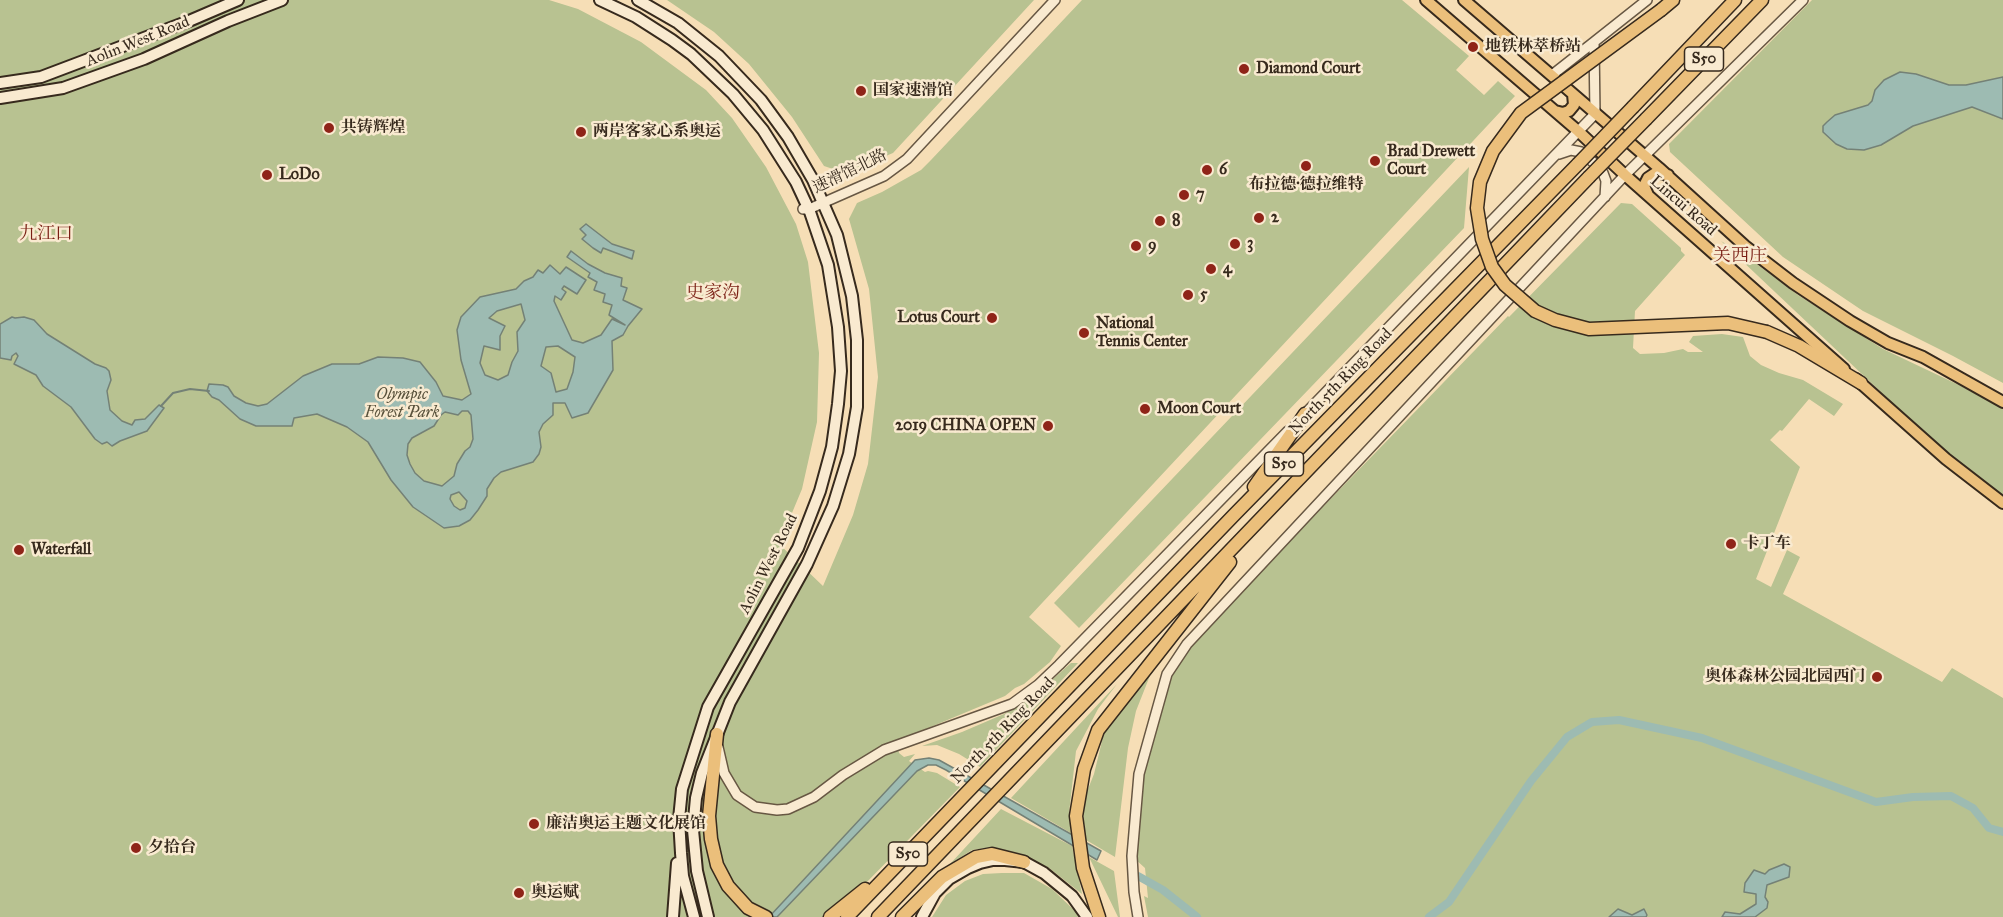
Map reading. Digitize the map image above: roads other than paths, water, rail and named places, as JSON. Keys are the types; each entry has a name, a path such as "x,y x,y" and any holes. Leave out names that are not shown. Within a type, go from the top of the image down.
{"highway":[{"path":"1673,0 1521,113 1492,151 1480,182 1477,208 1482,239 1492,267 1505,285 1535,311 1554,320 1588,328 1728,323 1767,332 1799,346 1861,383"},
{"name":"North 5th Ring Road","path":"847,917 1234,515 1578,164 1734,0"},
{"name":"S50","path":"878,917 1762,0"},
{"path":"1234,515 1305,414"},
{"path":"1099,917 1083,868 1076,821 1083,769 1098,730 1275,506"},
{"path":"717,734 709,816 717,865 728,886 748,908 763,916"},
{"path":"830,917 907,854"},
{"path":"902,917 942,877 976,858 992,854 1024,862"}],"main road":[{"name":"Aolin West Road","path":"0,83 41,77 179,25 238,0"},
{"name":"Aolin West Road","path":"0,98 74,84 144,59 228,21 282,0"},
{"name":"Aolin West Road","path":"600,0 636,17 672,40 721,81 742,103 771,142 796,182 822,246 831,280 839,336 841,372 832,447 820,491 798,548 708,707 681,794 679,819"},
{"name":"Aolin West Road","path":"638,0 691,33 747,84 788,137 807,169 837,235 854,314 858,389 849,454 833,506 816,546 730,702 702,773 696,798 693,830 695,856 708,917"},
{"name":"Lincui Road","path":"1426,0 1578,131 1625,176 1946,459 2003,503"},
{"name":"Lincui Road","path":"1464,0 1668,176 1745,246 1850,321 1888,343 1923,357 2003,402"},
{"path":"1555,111 1563,113 1569,111 1574,105 1573,94"},
{"path":"1648,196 1644,186 1648,178 1657,172 1668,176"},
{"path":"673,917 679,819"},
{"path":"679,819 683,876 694,917"},
{"path":"922,917 928,903 942,886 968,868 993,860 1024,862 1044,873 1065,890 1088,917"}],"street":[{"name":"速滑馆北路","path":"806,209 884,176 907,159 1055,0"},
{"path":"1552,75 1647,0"},
{"path":"1138,917 1132,856 1139,774 1167,674 1187,644 1625,176 1803,0"},
{"path":"717,734 724,772 737,795 755,807 788,809 808,801 852,769 884,750 1012,704 1038,685 1305,414 1595,114 1594,42"},
{"path":"1554,156 1571,150 1581,152 1603,173 1605,197"}],"water":[{"path":"1900,72 1916,74 1949,85 1966,85 2003,77 2003,119 1972,107 1913,126 1881,145 1864,150 1847,149 1836,144 1823,132 1823,126 1835,115 1868,105 1872,101 1875,90 1884,80"},
{"path":"586,224 612,244 634,251 632,259 603,248 601,253 593,248 582,239 586,235 580,229"},
{"path":"571,251 605,273 622,278 621,286 627,288 623,300 642,309 623,335 612,341 613,370 588,413 572,418 565,403 553,403 553,415 543,424 539,432 541,447 533,462 501,472 494,478 478,510 470,520 459,526 444,528 413,507 391,480 368,442 347,427 317,414 294,418 292,426 256,426 240,419 207,391 209,384 223,385 228,387 234,396 246,403 258,406 267,404 303,376 332,364 359,364 378,357 403,358 420,362 436,382 443,396 462,400 471,394 461,360 457,330 461,317 480,297 516,289 524,281 533,277 538,270 543,273 550,265 560,274 566,267 586,280 577,294 564,286 562,289 566,292 561,300 555,296 554,301 572,340 583,343 601,335 612,319 625,325 609,315 612,305 603,302 605,294 594,290 597,282 588,277 590,273 567,257","holes":["521,304 525,320 517,332 518,351 508,375 498,380 485,375 480,363 484,346 500,350 500,336 505,326 489,318 497,311","558,346 575,357 567,389 556,392 551,373 541,366 546,347","462,411 468,411 471,415 473,439 470,447 457,464 454,476 442,486 424,481 415,473 410,464 407,455 408,444 412,438 434,426 445,412 458,415","459,492 467,501 465,508 460,510 454,506 450,499 451,495"]},
{"path":"12,317 34,320 47,334 95,364 106,368 111,380 107,391 110,410 122,421 132,425 135,420 145,419 159,405 164,408 147,431 112,446 107,442 102,444 95,439 71,407 43,386 36,375 14,364 18,356 16,353 11,360 0,358 0,324"},
{"path":"929,758 939,760 1101,851 1097,860 946,770 936,765 928,765 917,771 777,917 769,917 915,760"},
{"path":"1784,864 1790,867 1789,877 1767,885 1765,897 1768,902 1767,908 1755,917 1722,917 1725,912 1740,914 1756,904 1756,894 1744,892 1745,883 1754,870 1765,874"},
{"path":"1618,909 1632,915 1644,909 1647,915 1646,917 1609,917"}],"waterway":[{"path":"161,406 173,393 190,389 209,391"},
{"path":"1429,917 1449,902 1531,781 1567,737 1592,722 1619,720 1702,738 1876,802 1913,797 1951,796 1973,808 1989,828 2003,832"},
{"path":"1138,876 1163,890 1197,917"}],"place":[{"name":"地铁林萃桥站","path":"1473,47"},
{"name":"Diamond Court","path":"1244,69"},
{"name":"国家速滑馆","path":"861,91"},
{"name":"共铸辉煌","path":"329,128"},
{"name":"两岸客家心系奥运","path":"581,132"},
{"name":"Brad Drewett Court","path":"1375,161"},
{"name":"布拉德·德拉维特","path":"1306,166"},
{"name":"6","path":"1207,170"},
{"name":"LoDo","path":"267,175"},
{"name":"7","path":"1184,195"},
{"name":"2","path":"1259,218"},
{"name":"8","path":"1160,221"},
{"name":"3","path":"1235,244"},
{"name":"9","path":"1136,246"},
{"name":"4","path":"1211,269"},
{"name":"5","path":"1188,295"},
{"name":"Lotus Court","path":"992,318"},
{"name":"National Tennis Center","path":"1084,333"},
{"name":"Moon Court","path":"1145,409"},
{"name":"2019 CHINA OPEN","path":"1048,426"},
{"name":"卡丁车","path":"1731,544"},
{"name":"Waterfall","path":"19,550"},
{"name":"奥体森林公园北园西门","path":"1877,677"},
{"name":"廉洁奥运主题文化展馆","path":"534,824"},
{"name":"夕拾台","path":"136,848"},
{"name":"奥运赋","path":"519,893"}],"district":[{"name":"九江口","path":"46,235"},
{"name":"关西庄","path":"1740,257"},
{"name":"史家沟","path":"713,294"}],"park label":[{"name":"Olympic Forest Park","path":"402,404"}]}
